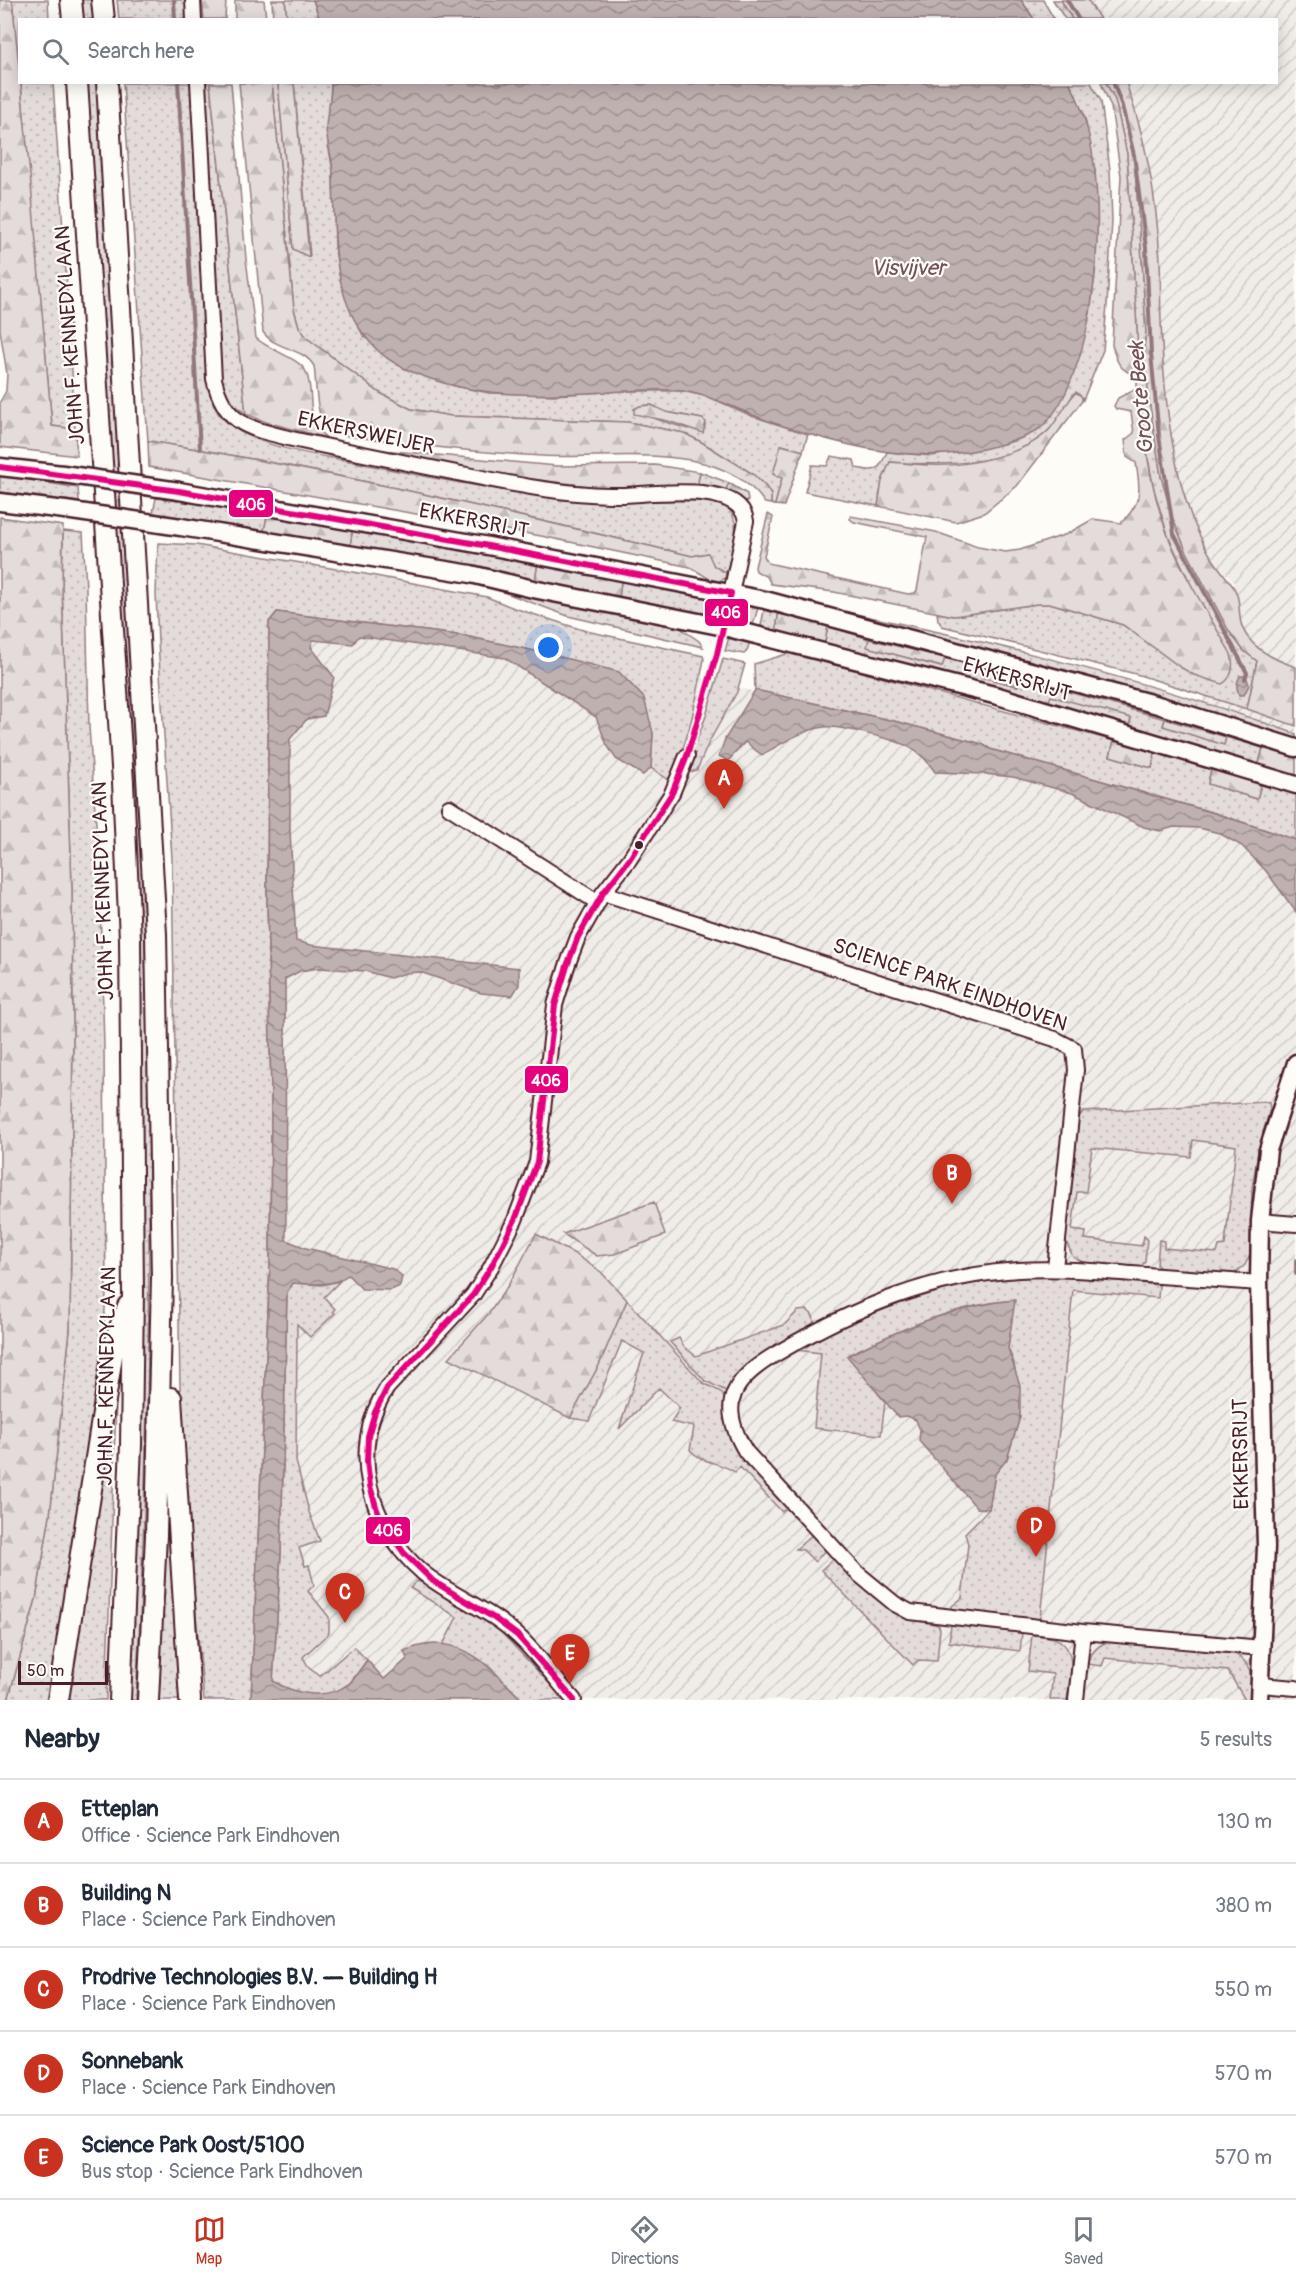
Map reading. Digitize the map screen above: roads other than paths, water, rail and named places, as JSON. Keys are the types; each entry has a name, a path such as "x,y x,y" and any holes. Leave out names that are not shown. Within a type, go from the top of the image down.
{"highway":[{"path":"72,0 73,18"},
{"path":"102,0 104,18"},
{"name":"JOHN F. KENNEDYLAAN","path":"77,84 123,782 130,939 133,1292 131,1445 120,1700"},
{"path":"107,84 156,934 162,1278 156,1524 148,1700"},
{"path":"162,1278 190,1700"},
{"path":"58,1700 114,1343 133,1292"}],"main road":[{"name":"EKKERSRIJT","path":"0,467 209,496 483,545 765,600 1008,663 1158,705 1296,748"},
{"name":"EKKERSRIJT","path":"0,502 181,527 471,574 533,589 724,627 998,696 1296,784"},
{"name":"EKKERSRIJT","path":"1259,1693 1266,1547 1259,1283 1260,1221 1268,1150 1296,1063"}],"street":[{"path":"193,0 194,18"},
{"name":"EKKERSWEIJER","path":"198,84 214,379 219,398 234,419 264,432 292,440 513,484 606,495 693,492 717,494 732,500 742,508 746,521 731,593"},
{"path":"724,627 731,593"},
{"path":"574,1700 517,1635 423,1572 404,1553 389,1533 374,1503 368,1479 366,1438 376,1405 387,1388 473,1295 491,1267 515,1220 537,1162 555,1005 578,937 600,897 629,860 672,793 687,756"},
{"path":"449,807 600,897"},
{"name":"SCIENCE PARK EINDHOVEN","path":"600,897 1055,1039 1074,1049 1076,1070 1055,1268"},
{"path":"1260,1221 1296,1224"},
{"path":"1259,1283 1055,1268 1016,1270 964,1277 909,1291 824,1325 753,1369 732,1393 732,1416 737,1436 746,1452 856,1572 895,1604 910,1612 1083,1632 1262,1648"},
{"path":"1077,1700 1083,1632"},
{"name":"EKKERSRIJT","path":"1259,1693 1296,1688"}],"water":[{"path":"313,0 1021,0 1033,18 319,18"},
{"name":"Visvijver","path":"331,84 1070,84 1089,134 1097,192 1097,250 1091,305 1085,337 1074,374 1057,408 1036,431 1008,443 943,454 887,452 859,447 804,433 719,401 682,391 497,393 474,390 431,379 389,360 375,348 356,323 347,304 337,262 333,169 326,129"},
{"path":"277,612 465,636 619,672 644,698 653,733 651,768 643,775 616,759 607,745 596,717 505,658 359,636 353,644 313,640 311,647 334,677 324,716 307,719 290,739 290,831 296,941 311,945 519,968 519,985 512,996 481,993 420,972 390,978 365,971 319,968 300,971 285,979 286,1240 306,1248 393,1269 402,1276 400,1286 391,1290 362,1289 348,1275 329,1283 293,1283 287,1292 281,1554 273,1681 291,1690 311,1694 331,1692 349,1684 367,1660 384,1679 407,1659 404,1651 423,1645 441,1644 456,1647 484,1663 522,1700 251,1700 270,1265 271,1095 267,897 269,622"},
{"path":"1240,676 1246,676 1249,685 1244,695 1239,695 1237,690"},
{"path":"755,690 894,721 982,744 990,749 1214,813 1296,840 1296,912 1266,871 1242,846 1219,833 1199,828 1174,827 1160,831 1144,827 1072,793 1013,777 935,772 913,749 880,737 841,728 824,727 800,734 762,755 745,742 728,761 719,756 725,739"},
{"path":"1015,1300 1008,1348 1020,1386 1020,1417 1007,1459 995,1474 989,1509 977,1508 919,1441 920,1430 916,1420 906,1416 898,1417 847,1356 887,1337 950,1313"}],"waterway":[{"path":"174,0 175,18"},
{"name":"Groote Beek","path":"1067,0 1078,18"},
{"path":"178,84 200,449"},
{"name":"Groote Beek","path":"1114,84 1122,106 1134,155 1146,248 1151,354 1159,436 1174,534 1247,673 1245,679"},
{"name":"Groote Beek","path":"1296,1260 1296,1274"}],"place":[{"name":"Etteplan","path":"724,809"},
{"name":"Building N","path":"952,1204"},
{"name":"Sonnebank","path":"1036,1557"},
{"name":"Prodrive Technologies B.V. — Building H","path":"345,1623"},
{"name":"Science Park Oost/5100","path":"570,1684"}]}
